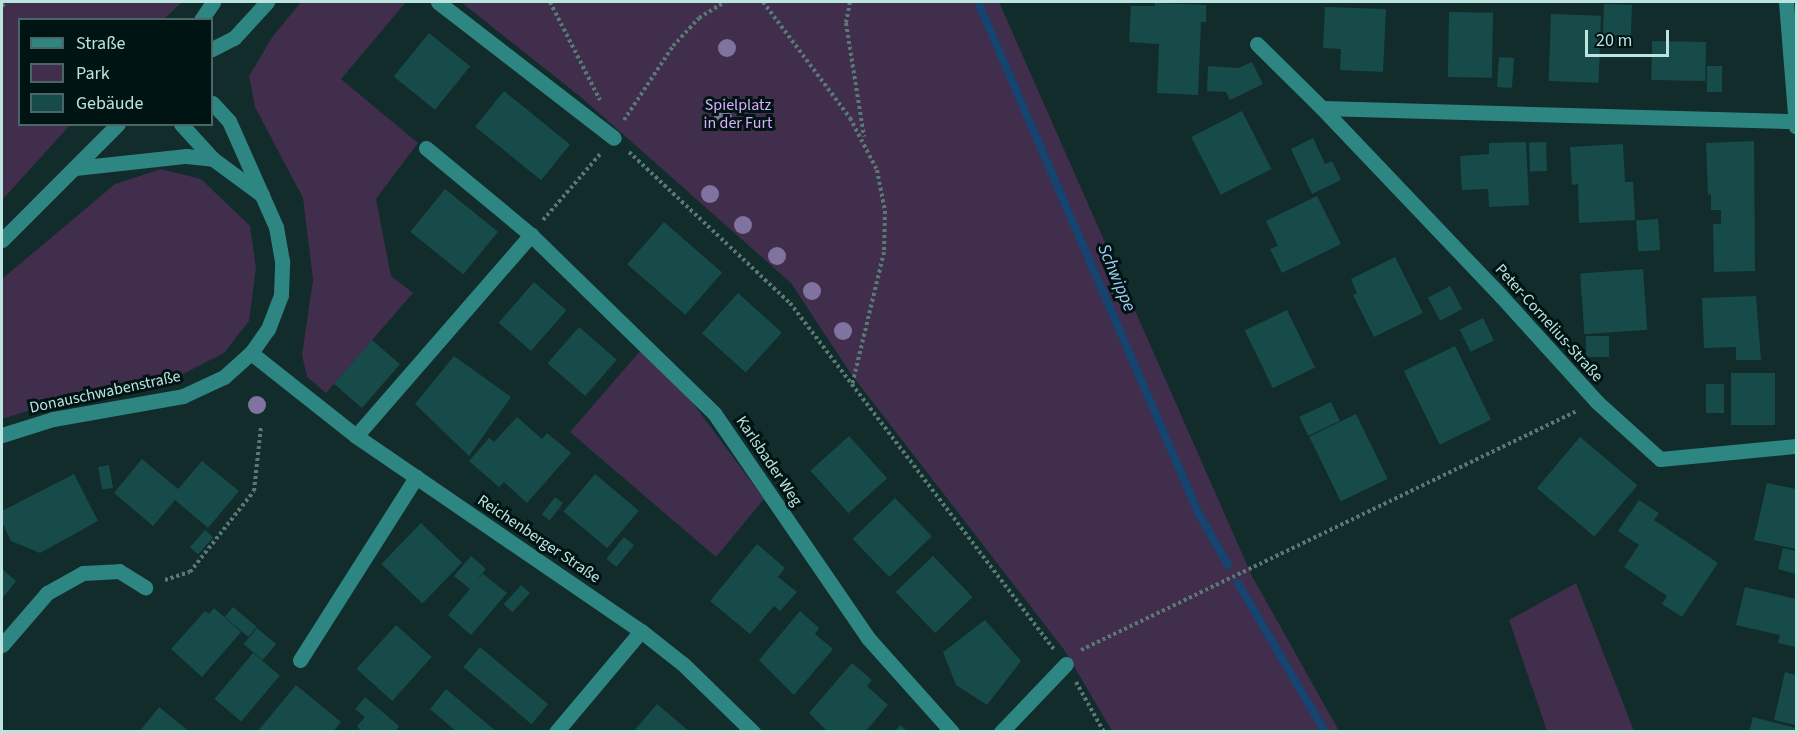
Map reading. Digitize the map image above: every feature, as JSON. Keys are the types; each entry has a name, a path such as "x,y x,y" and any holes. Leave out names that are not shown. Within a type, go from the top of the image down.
{"street":[{"path":"202,18 213,2"},
{"path":"213,48 234,38 267,2"},
{"path":"438,2 614,138"},
{"path":"1322,108 1796,124 1786,2"},
{"name":"Peter-Cornelius-Straße","path":"1257,44 1322,108 1501,296 1597,402 1660,459 1797,446"},
{"name":"Donauschwabenstraße","path":"2,435 53,419 183,396 224,376 251,353 268,329 282,295 282,261 276,227 229,121 213,104"},
{"path":"2,240 116,126"},
{"path":"183,126 213,159 262,195"},
{"name":"Karlsbader Weg","path":"426,148 531,235 714,413 868,638 952,732"},
{"path":"75,168 186,156 213,159"},
{"path":"356,436 531,235"},
{"name":"Reichenberger Straße","path":"251,353 356,436 640,631 683,664 753,732"},
{"path":"300,660 416,477"},
{"path":"2,645 47,593 83,573 119,571 145,587"},
{"path":"556,732 640,631"},
{"path":"1001,732 1065,664"}],"path":[{"path":"2,6 6,2"},
{"path":"550,2 592,81 614,138 790,303 1065,664 1104,732"},
{"path":"531,235 614,138 645,83 673,46 699,18 725,2"},
{"path":"763,2 864,140 877,170 885,211 884,252 852,385"},
{"path":"850,2 846,23 864,140"},
{"path":"1065,664 1085,646 1597,402"},
{"path":"145,587 190,572 254,491 261,427"}],"green space":[{"path":"2,2 182,2 165,18 18,18 18,126 69,126 2,200"},
{"path":"301,2 406,2 341,79 418,143 376,199 391,276 413,293 326,393 307,377 302,355 313,280 303,198 255,107 249,76 273,36"},
{"name":"Spielplatz in der Furt","path":"461,2 999,2 1252,576 1339,731 1112,731 1065,651 851,374 791,283 582,98"},
{"path":"161,169 201,179 250,226 256,268 249,321 224,353 175,378 78,395 2,419 2,279 115,184"},
{"path":"641,350 687,395 764,499 716,557 570,432"},
{"path":"1576,583 1634,731 1547,731 1509,620"}],"building":[{"path":"1155,3 1206,5 1206,22 1201,22 1198,95 1157,93 1159,44 1129,42 1131,6 1155,6"},
{"path":"1604,4 1632,5 1631,36 1603,35"},
{"path":"1325,7 1386,9 1383,72 1340,70 1341,49 1323,48"},
{"path":"1449,12 1493,13 1492,78 1448,77"},
{"path":"1551,14 1601,16 1599,83 1549,81"},
{"path":"429,33 470,66 435,110 394,77"},
{"path":"1652,41 1706,42 1705,81 1651,80"},
{"path":"1499,57 1514,58 1512,88 1497,87"},
{"path":"1252,62 1263,84 1230,100 1226,92 1207,91 1208,66 1238,68"},
{"path":"1707,66 1722,66 1722,92 1707,92"},
{"path":"504,91 570,144 541,180 475,127"},
{"path":"1242,111 1272,169 1221,195 1191,137"},
{"path":"1313,138 1325,164 1332,161 1341,180 1312,194 1291,149"},
{"path":"1754,141 1755,271 1714,272 1713,224 1721,224 1721,210 1711,210 1711,194 1708,195 1706,143"},
{"path":"1526,142 1529,205 1489,207 1488,189 1462,190 1460,156 1489,154 1489,143"},
{"path":"1546,142 1547,171 1530,172 1529,143"},
{"path":"1623,144 1625,182 1633,182 1635,220 1579,223 1578,184 1572,185 1570,147"},
{"path":"445,189 498,232 463,275 410,232"},
{"path":"1317,196 1341,244 1282,273 1270,249 1278,246 1266,221"},
{"path":"1658,219 1660,250 1638,251 1636,221"},
{"path":"664,222 722,273 685,315 627,264"},
{"path":"1395,257 1423,313 1374,337 1353,295 1357,293 1351,279"},
{"path":"1643,269 1647,330 1584,334 1580,273"},
{"path":"534,282 566,310 531,351 499,323"},
{"path":"1450,286 1462,309 1440,321 1428,298"},
{"path":"738,293 782,332 746,373 702,333"},
{"path":"1756,296 1761,360 1736,360 1736,347 1704,348 1702,298"},
{"path":"1287,310 1315,368 1273,388 1245,331"},
{"path":"1483,318 1494,340 1471,352 1460,329"},
{"path":"579,327 617,360 585,396 548,363"},
{"path":"1586,336 1609,336 1609,357 1586,357"},
{"path":"372,340 400,364 362,408 334,384"},
{"path":"1455,346 1491,420 1440,445 1404,371"},
{"path":"454,356 511,397 469,456 415,404"},
{"path":"1731,373 1775,373 1775,425 1731,425"},
{"path":"1706,384 1724,384 1724,413 1706,413"},
{"path":"1331,402 1340,421 1308,436 1299,417"},
{"path":"1356,414 1388,479 1341,502 1309,437"},
{"path":"517,417 542,439 547,433 571,453 527,503 504,482 499,487 469,461 489,438 494,442"},
{"path":"849,436 887,478 848,513 810,471"},
{"path":"1580,437 1637,485 1594,537 1537,488"},
{"path":"142,459 178,489 202,461 239,491 208,528 175,500 153,526 114,493"},
{"path":"109,465 113,488 102,490 98,467"},
{"path":"74,474 98,521 40,553 11,541 2,522 2,511"},
{"path":"595,474 639,511 607,548 564,512"},
{"path":"1767,483 1796,489 1796,549 1754,540"},
{"path":"555,497 563,503 550,521 542,515"},
{"path":"895,498 932,536 889,577 853,539"},
{"path":"1639,500 1659,513 1654,520 1718,563 1682,617 1662,604 1667,596 1624,567 1639,545 1618,531"},
{"path":"421,523 462,563 422,604 381,564"},
{"path":"205,530 213,537 198,555 190,547"},
{"path":"624,537 634,545 616,567 606,559"},
{"path":"757,544 785,568 778,577 797,592 780,611 774,606 750,634 710,601"},
{"path":"1783,548 1796,551 1796,574 1778,569"},
{"path":"471,556 486,569 477,580 483,574 507,593 471,635 448,615 470,589 454,576"},
{"path":"933,556 973,597 935,633 896,592"},
{"path":"2,569 16,581 2,599"},
{"path":"521,585 530,593 513,612 504,604"},
{"path":"1745,587 1796,599 1796,647 1778,643 1780,635 1736,625"},
{"path":"233,607 257,627 248,637 225,617"},
{"path":"214,608 241,632 202,677 171,649 205,611 209,614"},
{"path":"800,611 819,628 815,634 833,649 794,695 759,660"},
{"path":"985,620 1021,661 987,705 956,685 943,652"},
{"path":"396,625 432,657 392,701 357,669"},
{"path":"257,628 276,644 263,660 244,644"},
{"path":"480,647 548,704 531,724 463,667"},
{"path":"253,653 280,675 241,721 214,699"},
{"path":"852,663 872,680 867,686 888,705 865,732 828,732 809,713"},
{"path":"1785,672 1796,675 1796,725 1774,720"},
{"path":"296,685 341,722 333,732 257,732"},
{"path":"446,689 497,732 457,732 430,709"},
{"path":"365,697 399,726 395,732 362,732 357,726 365,717 355,709"},
{"path":"657,704 690,732 633,732"},
{"path":"159,707 190,732 139,732"},
{"path":"1753,717 1796,728 1796,732 1749,732"},
{"path":"900,725 908,732 895,732"}],"waterway":[{"name":"Schwippe","path":"978,2 1198,512 1228,565"},
{"name":"Schwippe","path":"1238,583 1325,732"}]}
